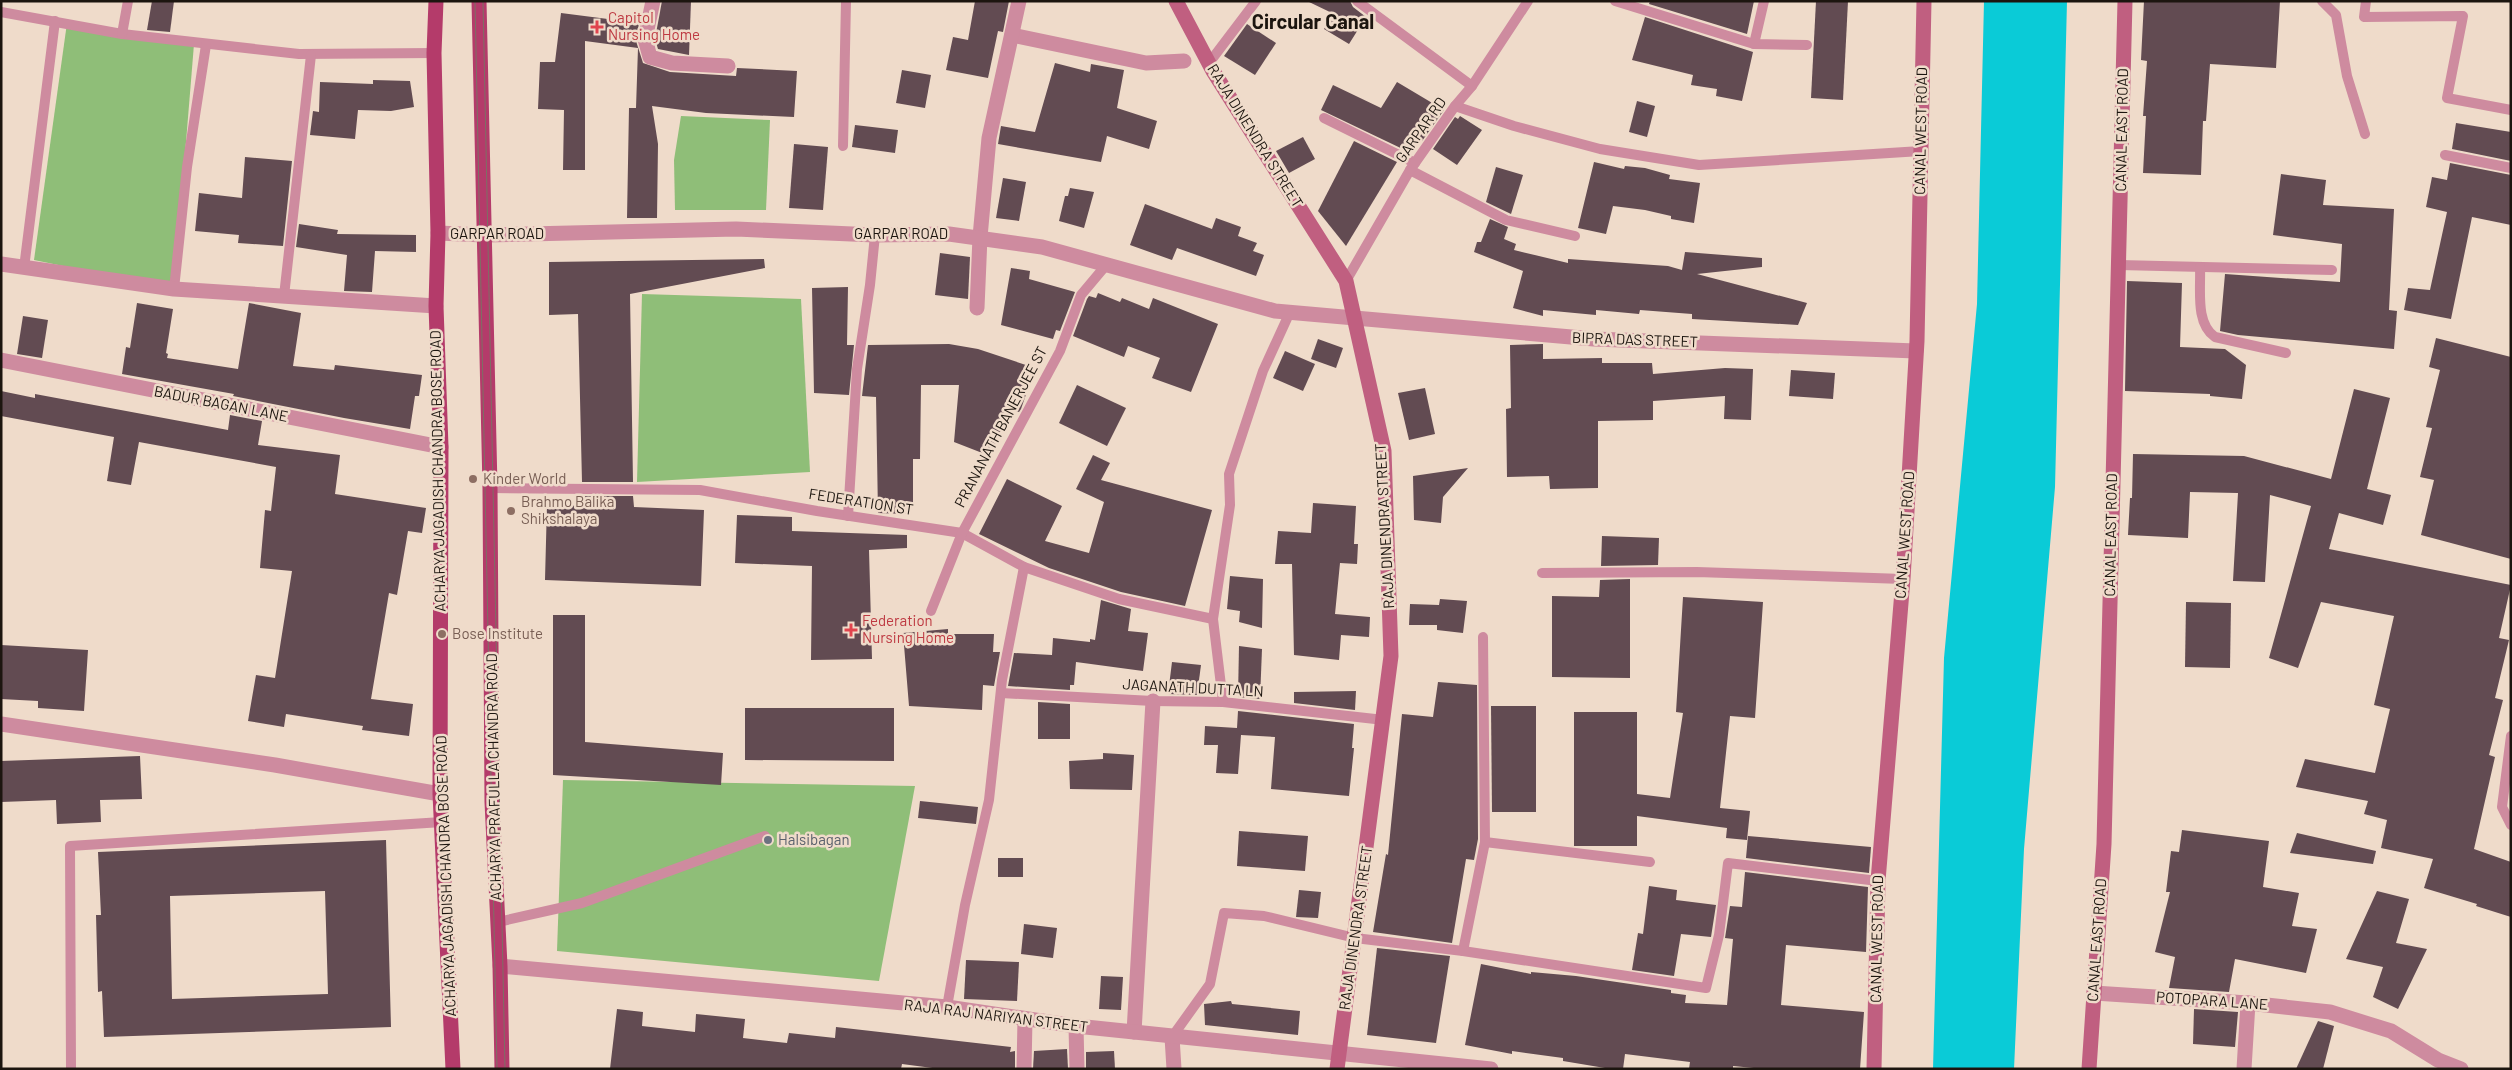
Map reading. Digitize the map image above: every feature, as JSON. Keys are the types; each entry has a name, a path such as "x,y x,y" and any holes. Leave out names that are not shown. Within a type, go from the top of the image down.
{"main road":[{"name":"ACHARYA JAGADISH CHANDRA BOSE ROAD","path":"436,1 434,52 438,234 436,306 441,447 440,794 453,1069"},
{"name":"ACHARYA PRAFULLA CHANDRA ROAD","path":"479,1 490,488 492,802 500,966 502,1069"},
{"name":"RAJA DINENDRA STREET","path":"1176,1 1209,63 1346,281 1384,451 1391,656 1338,1062"},
{"name":"CANAL WEST ROAD","path":"1874,1069 1878,881 1904,579 1916,351 1924,1"},
{"name":"CANAL EAST ROAD","path":"2089,1069 2104,844 2125,1"}],"street":[{"path":"653,1 645,40 650,57 672,63 728,66"},
{"path":"977,308 980,237 989,138 1019,1"},
{"path":"1012,36 1146,63 1184,61"},
{"name":"GARPAR ROAD","path":"438,234 485,240 736,229 875,235 949,234 1042,247 1275,311 1355,319"},
{"path":"1,264 174,289 436,306"},
{"name":"BIPRA DAS STREET","path":"1355,319 1594,339 1916,351"},
{"name":"BADUR BAGAN LANE","path":"1,360 441,447"},
{"path":"1134,1032 1153,701"},
{"path":"1,724 275,765 440,794"},
{"name":"RAJA RAJ NARIYAN STREET","path":"500,966 947,1007 1076,1026 1172,1037 1338,1062 1491,1069"},
{"name":"POTOPARA LANE","path":"2094,993 2248,1003 2330,1012 2391,1032 2437,1064"},
{"path":"2244,1069 2248,1003"},
{"path":"1024,1069 1025,1019"},
{"path":"1076,1026 1077,1069"},
{"path":"1172,1037 1174,1069"},
{"path":"2437,1064 2461,1069"}],"lane":[{"path":"122,34 128,1"},
{"path":"843,146 846,1"},
{"path":"1209,63 1256,1"},
{"path":"1357,1 1472,86"},
{"name":"GARPAR RD","path":"1346,281 1412,167 1454,106 1472,86 1528,1"},
{"path":"1615,1 1754,44 1807,45"},
{"path":"1754,44 1764,1"},
{"path":"2322,1 2336,15 2347,76 2366,134"},
{"path":"2366,1 2364,17 2463,16 2447,98 2511,110"},
{"path":"1,12 122,34 206,45 311,55 434,52"},
{"path":"24,268 55,21"},
{"path":"174,289 187,167 206,45"},
{"path":"284,296 311,55"},
{"path":"1454,106 1514,126 1600,149 1699,165 1921,151"},
{"path":"1324,118 1506,220 1575,236"},
{"path":"2445,155 2511,168"},
{"path":"848,516 857,369 870,285 875,235"},
{"name":"PRANANATH BANERJEE ST","path":"931,611 962,533 990,477 1060,350 1081,295 1107,264"},
{"path":"2119,265 2332,270"},
{"path":"2200,267 2202,319 2207,332 2215,337 2286,353"},
{"path":"1223,702 1213,619 1230,505 1229,474 1263,372 1290,312"},
{"name":"FEDERATION ST","path":"490,488 700,490 848,516 962,533 1024,567 1119,599 1213,619"},
{"path":"947,1007 966,905 989,800 1001,693 1024,567"},
{"path":"1542,573 1697,572 1904,579"},
{"path":"1464,951 1486,842 1483,637"},
{"name":"JAGANATH DUTTA LN","path":"1001,693 1153,701 1223,702 1384,720"},
{"path":"2511,736 2502,806 2511,825"},
{"path":"71,1069 70,846 442,822"},
{"path":"498,922 582,904 765,836"},
{"path":"1486,842 1650,862"},
{"path":"1172,1037 1210,984 1224,913 1264,916 1355,938 1464,951 1706,988 1718,935 1728,863 1878,881"}],"green space":[{"path":"67,23 194,44 174,289 34,260"},
{"path":"681,116 770,120 766,210 675,210 674,160"},
{"path":"642,294 801,299 810,472 637,482"},
{"path":"563,780 915,786 879,981 557,951"}],"water":[{"path":"1984,1 2067,1 2055,487 2024,849 2014,1069 1933,1069 1944,658 1977,304"}],"building":[{"path":"152,1 174,1 170,32 147,30"},
{"path":"662,1 691,1 689,55 658,49 655,39"},
{"path":"975,1 1009,1 1003,32 998,31 988,78 946,70 953,37 968,40"},
{"path":"1307,1 1350,1 1353,7 1366,17 1349,44 1324,29 1334,14"},
{"path":"1650,1 1754,1 1747,34 1649,4"},
{"path":"1816,1 1848,1 1843,100 1811,98"},
{"path":"2144,1 2280,1 2276,68 2210,64 2206,121 2203,121 2201,175 2143,173 2146,116 2143,116 2147,61 2141,60"},
{"path":"561,13 639,23 636,41 643,63 670,72 736,76 737,68 797,71 794,117 706,113 652,106 658,144 657,218 627,218 629,108 636,108 638,48 585,41 585,170 563,170 564,110 538,109 540,62 555,62"},
{"path":"1645,17 1753,52 1742,101 1716,96 1717,89 1691,85 1693,75 1632,60"},
{"path":"1247,24 1276,43 1255,75 1224,56"},
{"path":"1055,63 1090,72 1091,64 1124,70 1117,108 1157,121 1149,149 1107,136 1101,162 998,144 1001,126 1035,132"},
{"path":"902,70 931,75 925,108 896,103"},
{"path":"373,80 410,81 414,107 391,111 358,110 355,139 310,135 313,111 319,112 320,82 373,84"},
{"path":"1397,82 1444,110 1422,141 1418,138 1409,152 1321,110 1333,85 1381,108"},
{"path":"1637,101 1655,106 1647,137 1629,132"},
{"path":"1460,116 1482,130 1457,165 1433,149 1455,117 1458,119"},
{"path":"2456,123 2511,132 2511,161 2452,149"},
{"path":"855,125 898,130 895,153 852,147"},
{"path":"1303,137 1315,159 1289,173 1276,151"},
{"path":"1354,141 1397,162 1346,246 1318,211"},
{"path":"794,144 828,147 823,210 789,208"},
{"path":"245,157 292,161 283,246 238,243 239,235 195,231 199,193 242,198"},
{"path":"1594,162 1624,169 1625,166 1645,168 1670,175 1669,179 1700,183 1694,223 1671,219 1671,216 1645,210 1613,206 1606,234 1578,228"},
{"path":"2450,163 2511,175 2511,225 2472,217 2451,319 2404,310 2408,288 2430,290 2447,212 2426,207 2432,177 2447,180"},
{"path":"1496,167 1523,175 1511,214 1486,202"},
{"path":"2281,174 2326,180 2323,205 2394,209 2389,310 2397,311 2394,349 2238,335 2220,331 2225,274 2340,282 2342,244 2273,235"},
{"path":"1003,178 1026,182 1019,221 996,218"},
{"path":"1070,188 1094,192 1084,228 1059,221 1065,196 1068,196"},
{"path":"1145,204 1212,229 1216,218 1241,227 1238,236 1257,243 1253,251 1264,255 1256,276 1177,248 1172,260 1130,245"},
{"path":"1490,219 1508,227 1504,239 1516,244 1514,250 1568,263 1568,259 1668,266 1682,270 1685,252 1762,258 1762,267 1697,274 1807,303 1798,325 1692,319 1692,314 1640,310 1639,314 1596,310 1596,315 1543,310 1543,316 1513,308 1523,271 1474,252 1477,242 1481,242"},
{"path":"299,224 338,230 337,234 416,235 416,252 375,251 372,292 344,291 347,255 296,247"},
{"path":"940,253 970,257 968,299 935,295"},
{"path":"764,259 765,268 630,294 633,482 582,482 578,314 549,315 549,262"},
{"path":"1011,268 1030,271 1029,279 1075,292 1060,331 1056,330 1053,339 1001,325"},
{"path":"2127,281 2182,283 2180,347 2225,349 2246,365 2242,399 2210,396 2210,394 2125,391"},
{"path":"848,287 847,345 854,345 849,395 814,393 812,288"},
{"path":"1098,293 1120,302 1122,298 1149,309 1153,298 1218,324 1191,392 1152,378 1160,358 1128,346 1124,357 1073,336 1087,299 1089,296 1096,298"},
{"path":"137,303 173,309 166,353 168,354 167,358 238,369 249,303 301,313 293,366 334,370 335,365 422,375 419,396 415,396 410,429 344,418 233,396 234,394 122,374 126,347 130,348"},
{"path":"23,316 48,320 42,358 17,354"},
{"path":"2436,338 2511,357 2511,559 2421,535 2434,480 2420,477 2432,428 2426,427 2440,370 2429,367"},
{"path":"1318,339 1343,348 1336,368 1311,359"},
{"path":"949,344 978,349 1035,368 1021,409 1019,412 1010,409 990,456 954,442 959,385 921,385 920,459 913,459 913,504 906,504 906,514 878,513 876,397 862,396 868,345"},
{"path":"1543,344 1543,359 1602,358 1602,363 1652,363 1653,374 1725,368 1753,369 1751,420 1724,419 1725,396 1653,401 1653,420 1598,421 1598,488 1550,489 1549,476 1507,477 1506,409 1511,408 1510,345"},
{"path":"1285,351 1315,364 1303,391 1273,378"},
{"path":"1791,370 1835,373 1833,399 1789,396"},
{"path":"1077,385 1126,408 1107,446 1059,423"},
{"path":"1425,388 1435,434 1409,440 1398,393"},
{"path":"2354,389 2390,398 2367,489 2391,495 2383,525 2339,513 2329,549 2511,585 2499,638 2509,640 2495,698 2503,700 2489,755 2495,757 2474,849 2511,862 2511,917 2476,906 2477,904 2424,888 2433,859 2381,848 2387,820 2364,814 2368,801 2296,787 2305,759 2375,773 2390,709 2374,705 2394,616 2321,602 2298,668 2269,658 2311,506 2270,495 2265,582 2233,581 2238,493 2190,492 2188,538 2128,535 2130,498 2132,498 2133,454 2244,456 2331,479"},
{"path":"1,391 35,398 35,394 228,430 230,415 262,421 258,445 340,455 335,494 426,508 422,533 408,531 397,595 389,593 371,699 413,704 409,736 362,730 363,726 286,714 284,727 248,721 256,675 275,678 292,571 260,568 265,510 271,511 276,467 139,442 131,485 107,481 114,437 1,416"},
{"path":"1093,455 1110,463 1101,480 1212,510 1185,606 1121,592 1049,568 979,534 1007,479 1062,506 1045,541 1089,553 1104,502 1076,489"},
{"path":"1468,468 1443,497 1441,523 1414,520 1413,476"},
{"path":"582,496 633,496 634,507 704,510 701,586 545,580 547,504 582,506"},
{"path":"1313,503 1356,506 1354,544 1358,544 1357,564 1340,563 1335,614 1370,617 1369,637 1341,635 1339,660 1294,655 1292,564 1275,564 1278,531 1311,533"},
{"path":"737,515 792,517 792,531 907,535 907,548 869,550 872,659 811,660 812,566 735,563"},
{"path":"1602,536 1659,538 1658,565 1601,566"},
{"path":"1230,576 1263,579 1262,628 1239,622 1240,611 1227,609"},
{"path":"1630,579 1630,678 1552,677 1552,596 1599,597 1600,580"},
{"path":"1683,597 1763,602 1755,718 1730,716 1720,808 1750,811 1747,840 1726,838 1727,828 1637,816 1637,846 1574,846 1574,712 1637,712 1637,794 1670,798 1683,713 1676,712"},
{"path":"1440,599 1467,601 1463,633 1437,630 1437,625 1409,625 1410,604 1439,605"},
{"path":"1101,600 1131,609 1128,631 1148,633 1143,671 1076,662 1074,685 1070,685 1070,690 1008,686 1014,653 1052,655 1053,638 1090,642 1090,639 1095,640"},
{"path":"2186,602 2231,603 2230,668 2185,667"},
{"path":"553,615 585,615 585,742 723,753 721,785 553,775"},
{"path":"948,629 948,634 994,634 993,652 1000,652 994,686 983,685 982,710 909,706 903,633"},
{"path":"1,645 88,650 84,711 38,708 38,701 1,699"},
{"path":"1239,646 1262,649 1260,699 1238,697"},
{"path":"1172,662 1201,665 1197,695 1168,694"},
{"path":"1438,682 1477,685 1478,839 1474,860 1466,859 1452,943 1373,932 1386,854 1388,855 1402,714 1433,717"},
{"path":"1356,691 1355,710 1294,703 1294,692"},
{"path":"1038,702 1070,704 1070,739 1038,739"},
{"path":"1491,706 1536,706 1536,812 1492,812"},
{"path":"745,708 894,708 894,761 745,760"},
{"path":"1238,711 1354,724 1352,748 1354,748 1349,796 1271,789 1275,737 1241,735 1238,774 1216,773 1218,745 1204,745 1205,726 1237,728"},
{"path":"1103,753 1134,755 1132,790 1070,789 1069,761 1103,759"},
{"path":"140,756 142,799 100,800 101,822 57,824 56,800 1,802 1,761"},
{"path":"920,801 978,807 976,824 918,818"},
{"path":"2182,830 2269,841 2263,887 2299,893 2292,926 2317,929 2306,973 2235,959 2229,992 2169,988 2175,957 2155,952 2170,892 2166,892 2171,851 2179,852"},
{"path":"1239,831 1308,836 1305,871 1237,866"},
{"path":"2297,833 2376,851 2373,864 2290,853"},
{"path":"1748,836 1871,847 1869,873 1746,858"},
{"path":"386,840 391,1027 104,1037 102,991 98,992 96,915 101,915 98,852","holes":["325,891 328,994 172,999 170,896"]},
{"path":"998,858 1023,858 1023,877 998,877"},
{"path":"1745,872 1868,887 1866,952 1786,945 1781,1005 1864,1012 1860,1069 1764,1069 1733,1066 1733,1069 1689,1069 1690,1062 1625,1054 1623,1069 1611,1069 1563,1061 1563,1058 1512,1051 1512,1054 1465,1045 1481,964 1531,974 1531,972 1576,976 1671,990 1671,993 1686,995 1685,1003 1727,1005 1733,939 1725,938 1730,906 1742,907"},
{"path":"1649,886 1677,890 1676,900 1716,905 1711,937 1681,934 1674,976 1632,970 1638,933 1643,934"},
{"path":"1299,890 1321,892 1318,918 1296,917"},
{"path":"2377,891 2409,899 2396,943 2427,949 2398,1009 2373,997 2383,967 2346,959"},
{"path":"1024,924 1057,928 1053,958 1021,954"},
{"path":"1377,948 1450,956 1436,1043 1367,1035"},
{"path":"966,960 1019,962 1017,1001 964,999"},
{"path":"1101,976 1123,977 1121,1010 1099,1009"},
{"path":"1231,1001 1232,1004 1300,1011 1298,1035 1205,1025 1204,1004"},
{"path":"617,1009 643,1012 642,1026 695,1032 696,1014 745,1019 743,1038 787,1043 789,1033 835,1038 836,1027 1011,1047 1010,1052 1015,1051 1015,1069 940,1069 902,1064 901,1069 610,1069"},
{"path":"2194,1009 2238,1012 2235,1047 2193,1044"},
{"path":"2318,1021 2334,1026 2323,1069 2296,1069"},
{"path":"1067,1049 1068,1069 1033,1069 1034,1051"},
{"path":"1114,1051 1115,1069 1086,1069 1086,1052"}],"tram line":[{"path":"475,1 497,1069"},
{"path":"483,1 505,1069"}],"place":[{"name":"Capitol Nursing Home","path":"597,27"},
{"name":"Kinder World","path":"473,479"},
{"name":"Brahmo Balika Shikshalaya","path":"511,511"},
{"name":"Federation Nursing Home","path":"851,630"},
{"name":"Bose Institute","path":"442,634"},
{"name":"Halsibagan","path":"768,840"}],"district":[{"name":"Circular Canal","path":"1313,22"}]}
